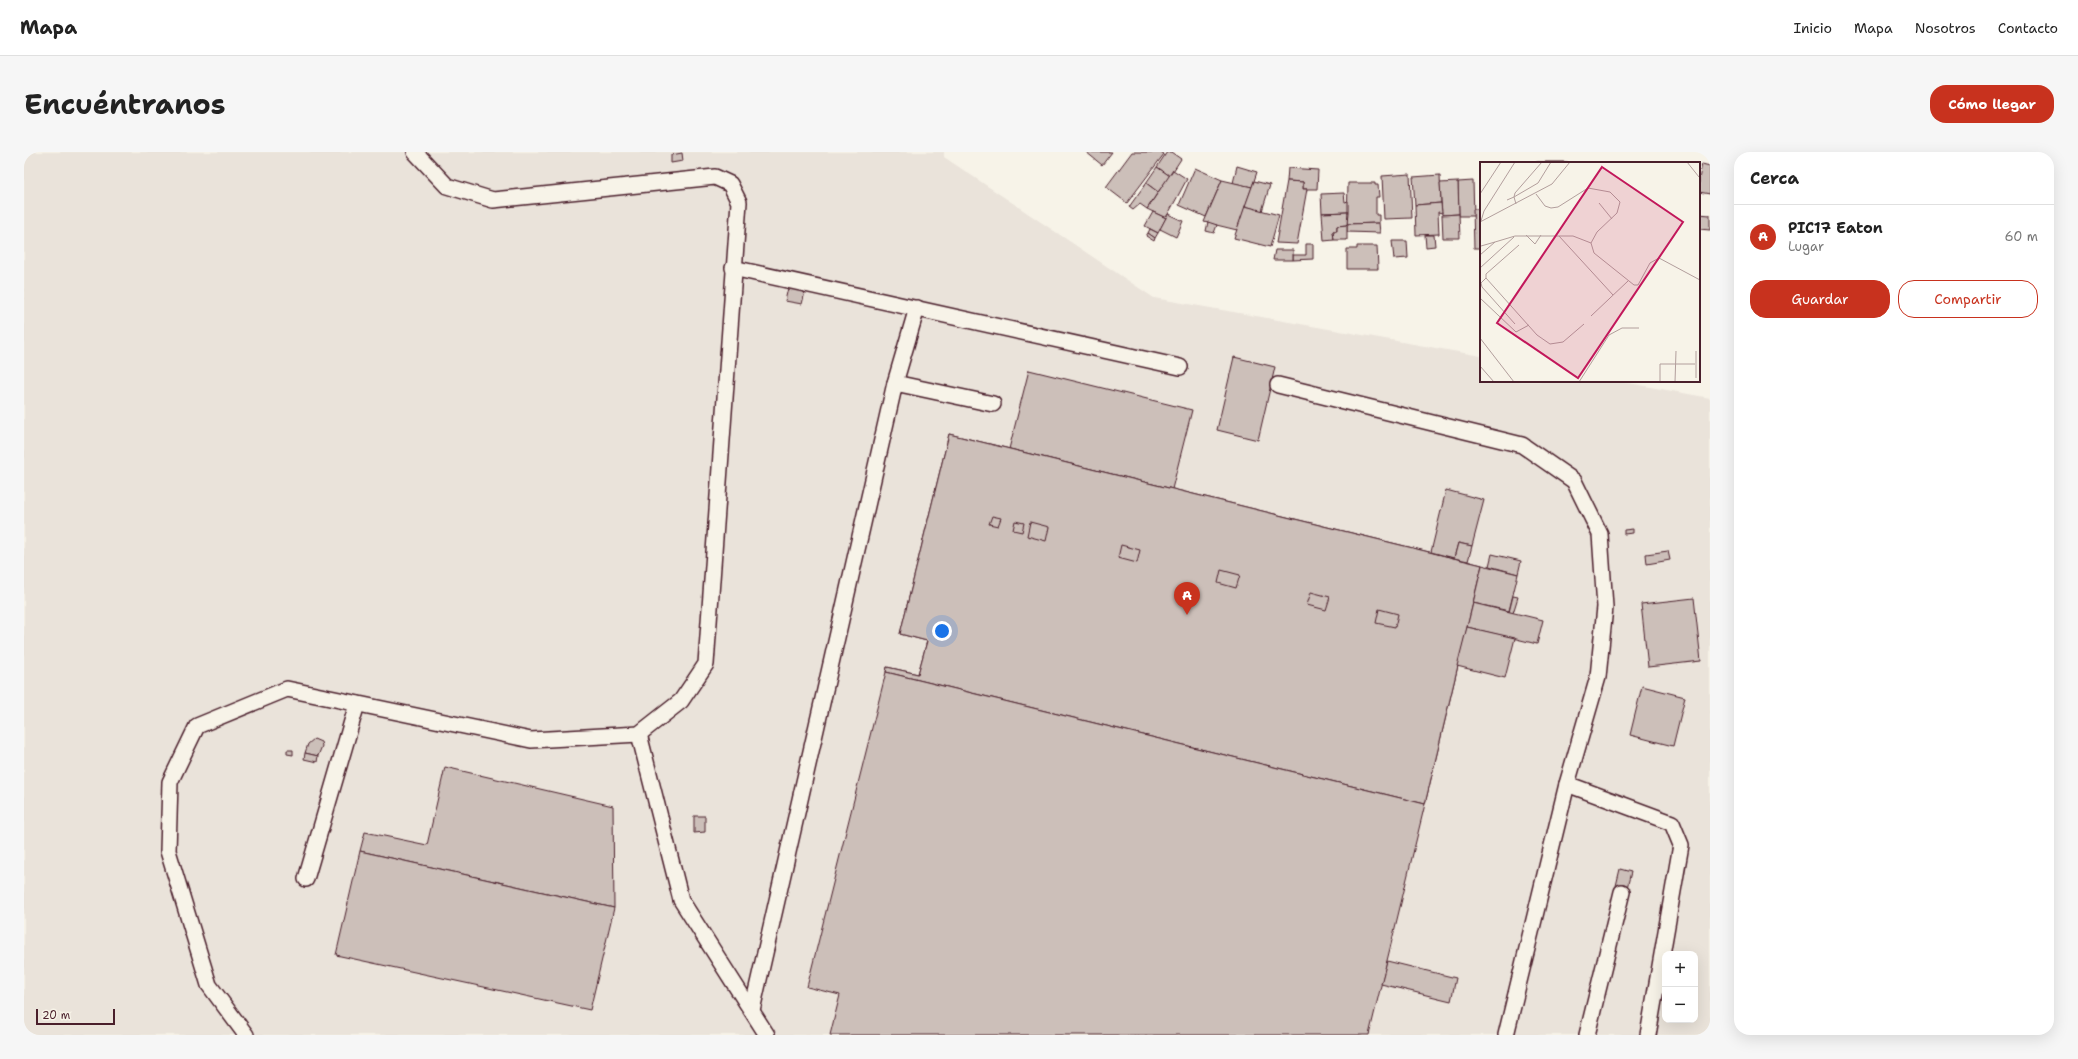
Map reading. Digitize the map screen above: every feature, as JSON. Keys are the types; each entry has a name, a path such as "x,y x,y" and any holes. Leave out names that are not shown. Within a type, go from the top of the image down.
{"lane":[{"path":"246,1035 209,984 168,851 170,782 197,726 287,690 531,740 639,734 681,701 706,664 738,202 730,184 715,177 493,200 447,186 415,152"},
{"path":"733,268 1180,367"},
{"path":"752,1010 895,383 917,308"},
{"path":"895,383 993,404"},
{"path":"1278,385 1522,445 1574,481 1600,534 1605,607 1598,677 1566,784 1506,1035"},
{"path":"306,879 357,704"},
{"path":"639,734 681,900 767,1035"},
{"path":"1566,784 1672,823 1681,845 1648,1035"},
{"path":"1587,1035 1622,892"}],"shaded area":[{"path":"24,152 944,152 944,157 1154,298 1480,356 1480,382 1623,382 1710,398 1710,1035 24,1035"}],"building":[{"path":"1086,152 1112,152 1102,165"},
{"path":"1132,152 1161,152 1164,154 1127,203 1106,187"},
{"path":"1167,152 1171,152 1181,159 1170,176 1157,167"},
{"path":"682,153 683,161 671,163 671,155"},
{"path":"1702,164 1710,166 1710,194 1700,192 1700,174"},
{"path":"1237,166 1257,172 1252,187 1233,183"},
{"path":"1157,167 1170,176 1158,192 1146,183"},
{"path":"1195,168 1222,180 1206,217 1179,205"},
{"path":"1288,168 1318,170 1317,189 1303,189 1303,182 1287,181"},
{"path":"1173,170 1187,179 1166,218 1147,209"},
{"path":"1410,174 1412,218 1384,219 1382,176"},
{"path":"1440,175 1441,203 1415,205 1413,177"},
{"path":"1222,180 1252,187 1237,230 1204,222"},
{"path":"1254,181 1270,185 1262,211 1245,206"},
{"path":"1287,181 1303,182 1303,189 1307,189 1297,244 1276,243"},
{"path":"1473,181 1474,216 1459,216 1458,182"},
{"path":"1458,182 1459,214 1442,215 1440,183"},
{"path":"1146,183 1158,192 1147,209 1140,204 1133,210 1129,207"},
{"path":"1348,183 1375,183 1375,185 1378,185 1379,197 1376,197 1376,215 1379,215 1379,223 1347,224"},
{"path":"1344,193 1345,202 1348,201 1348,212 1322,213 1321,194"},
{"path":"1441,203 1442,213 1438,212 1439,234 1416,235 1415,205"},
{"path":"1245,206 1279,215 1270,247 1234,238"},
{"path":"1473,209 1480,209 1480,248 1474,248"},
{"path":"1153,212 1166,218 1158,233 1145,226"},
{"path":"1348,212 1347,225 1337,226 1337,231 1333,231 1334,240 1324,241 1322,213"},
{"path":"1168,214 1183,221 1176,237 1160,229"},
{"path":"1459,214 1460,238 1443,238 1442,215"},
{"path":"1700,214 1710,215 1710,230 1700,229"},
{"path":"1208,222 1217,225 1214,233 1206,231"},
{"path":"1379,223 1380,233 1347,232 1347,224"},
{"path":"1347,225 1347,240 1334,240 1333,231 1337,231 1337,226"},
{"path":"1150,229 1158,233 1155,238 1148,233"},
{"path":"1148,233 1155,238 1154,241 1146,236"},
{"path":"1425,235 1434,235 1435,246 1426,247"},
{"path":"1392,241 1407,241 1408,258 1394,259"},
{"path":"1306,244 1313,244 1313,259 1293,260 1293,255 1306,255"},
{"path":"1357,246 1377,246 1378,269 1347,269 1347,249 1357,249"},
{"path":"1275,250 1293,250 1293,260 1273,260"},
{"path":"788,288 805,292 802,304 785,301"},
{"path":"1234,357 1275,367 1258,440 1217,430"},
{"path":"1029,370 1192,410 1172,489 1009,449"},
{"path":"949,434 1482,565 1425,804 886,672 887,667 918,674 927,641 900,634","holes":["992,516 1001,518 998,526 989,524","1015,521 1024,523 1022,532 1013,530","1030,522 1049,527 1046,541 1027,536","1121,545 1140,550 1137,563 1118,558","1221,570 1240,575 1236,588 1218,583","1311,592 1330,597 1326,610 1307,605","1379,609 1398,614 1395,627 1376,623"]},
{"path":"949,434 1482,565 1425,804 886,672 887,667 918,674 927,641 900,634"},
{"path":"1446,490 1484,500 1472,546 1458,543 1454,558 1431,552"},
{"path":"992,516 1001,518 998,526 989,524"},
{"path":"1015,521 1024,523 1022,532 1013,530"},
{"path":"1030,522 1049,527 1046,541 1027,536"},
{"path":"1633,529 1633,533 1624,534 1624,530"},
{"path":"1458,543 1472,546 1468,561 1454,558"},
{"path":"1121,545 1140,550 1137,563 1118,558"},
{"path":"1668,551 1670,560 1647,564 1646,554"},
{"path":"1492,554 1521,561 1518,574 1489,566"},
{"path":"1482,565 1518,574 1509,611 1473,603"},
{"path":"1221,570 1240,575 1236,588 1218,583"},
{"path":"1311,592 1330,597 1326,610 1307,605"},
{"path":"1513,596 1518,597 1513,613 1509,612"},
{"path":"1694,598 1701,661 1648,667 1641,604"},
{"path":"1473,603 1543,620 1537,644 1467,627"},
{"path":"1379,609 1398,614 1395,627 1376,623"},
{"path":"1467,627 1515,638 1505,678 1457,666"},
{"path":"886,672 1425,804 1369,1035 830,1035 840,995 807,987"},
{"path":"1642,686 1685,697 1673,746 1630,735"},
{"path":"314,739 321,742 322,746 318,756 305,753 308,744"},
{"path":"287,750 293,750 293,755 287,754"},
{"path":"305,753 318,756 317,762 304,759"},
{"path":"445,767 613,806 614,908 360,851 365,832 427,845"},
{"path":"694,816 705,816 705,832 694,833"},
{"path":"360,851 614,908 590,1010 336,955"},
{"path":"1620,869 1631,872 1626,892 1615,890"},
{"path":"1387,961 1456,978 1451,1001 1381,984"}],"place":[{"name":"PIC17 Eaton","path":"1187,615"}]}
